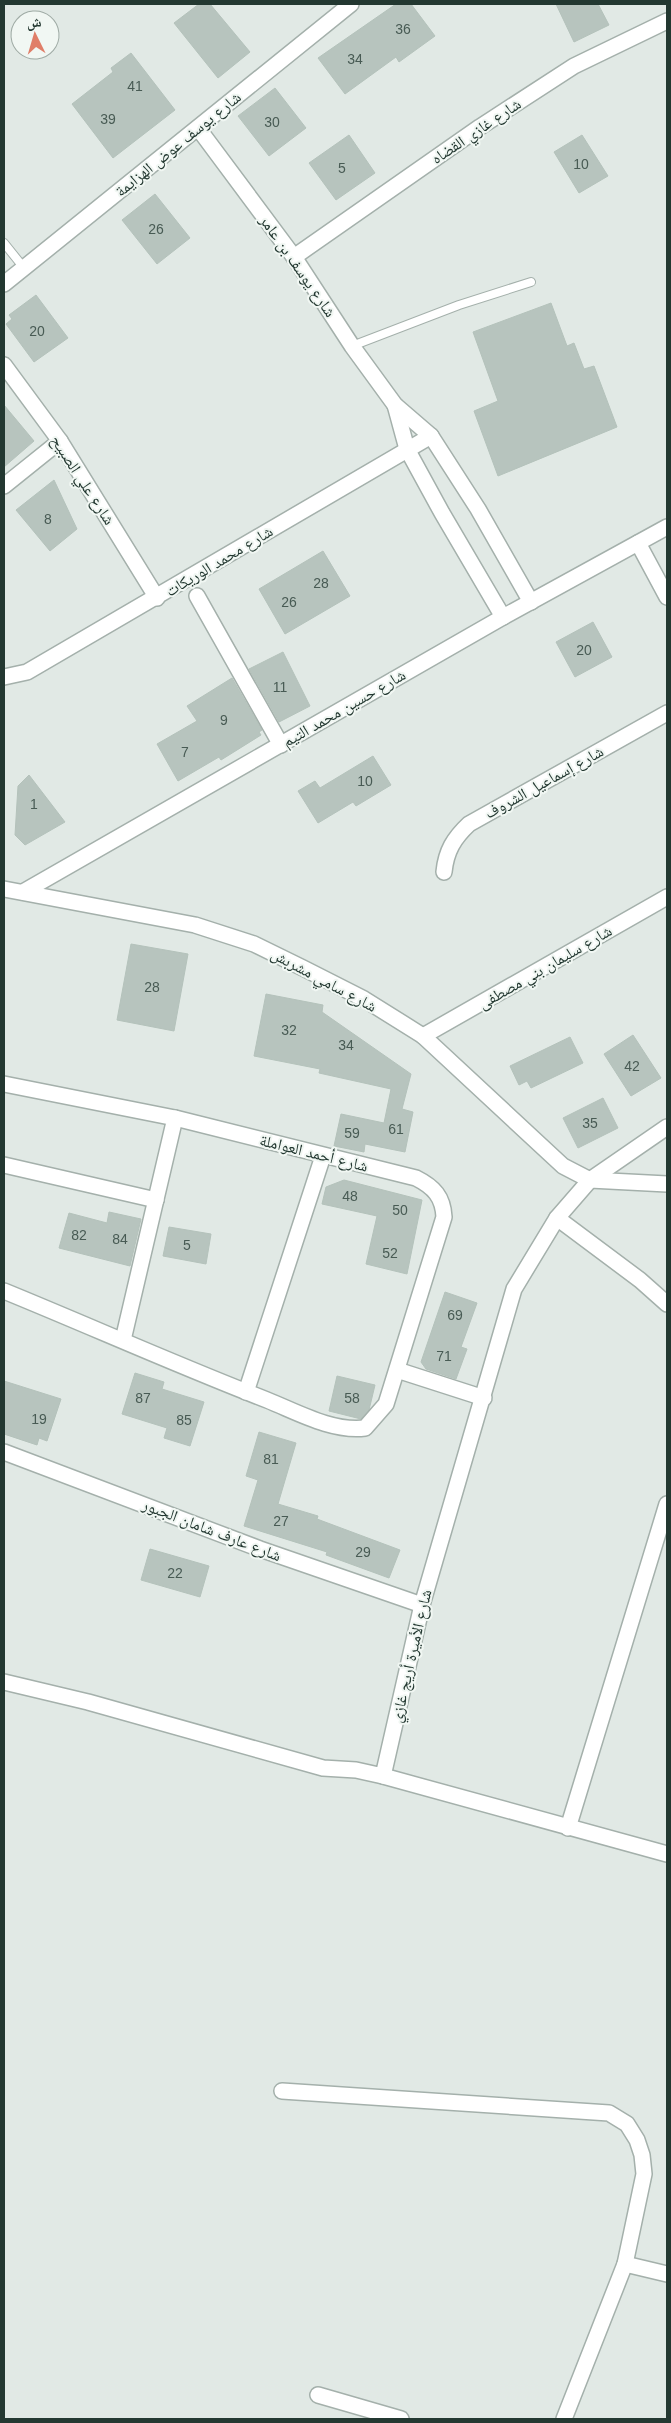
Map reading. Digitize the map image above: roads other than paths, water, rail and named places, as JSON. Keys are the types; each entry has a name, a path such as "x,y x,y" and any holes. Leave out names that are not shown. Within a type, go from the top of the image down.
{"street":[{"name":"شارع يوسف عوض الهزايمة","path":"4,284 351,4"},
{"name":"شارع غازي القضاه","path":"294,257 480,127 574,66 667,21"},
{"name":"شارع يوسف بن عامر","path":"198,128 294,257 352,346 395,405 431,436 478,509 531,602"},
{"name":"شارع علي الصبيح","path":"4,365 60,441 157,598"},
{"name":"شارع يوسف بن عامر","path":"395,405 407,449 442,514 503,617"},
{"name":"شارع محمد الوريكات","path":"4,677 27,672 157,598 431,436"},
{"path":"4,486 60,441"},
{"name":"شارع حسين محمد التيم","path":"23,892 503,617 667,527"},
{"path":"638,543 667,597"},
{"path":"197,596 280,745"},
{"name":"شارع إسماعيل الشروف","path":"444,872 446,859 452,843 469,824 667,713"},
{"name":"شارع سامي مشربش","path":"4,889 195,925 254,944 364,999 423,1036 563,1166 590,1180"},
{"name":"شارع سليمان بني مصطفى","path":"423,1036 667,897"},
{"name":"شارع أحمد العواملة","path":"4,1084 175,1118 416,1178 430,1185 441,1197 444,1217 386,1404 365,1428 351,1430 333,1426 246,1392 4,1291"},
{"path":"123,1340 175,1118"},
{"path":"590,1180 667,1126"},
{"path":"246,1392 323,1156"},
{"path":"4,1165 156,1200"},
{"path":"590,1180 667,1184"},
{"name":"شارع الأميرة أريج غازي","path":"383,1776 422,1605 484,1398 514,1289 557,1218 590,1180"},
{"path":"557,1218 640,1280 667,1304"},
{"path":"397,1370 484,1398"},
{"name":"شارع عارف شامان الجبور","path":"4,1452 260,1549 422,1605"},
{"path":"568,1828 667,1504"},
{"path":"4,1682 88,1702 323,1768 356,1770 383,1776 667,1854"},
{"path":"282,2091 609,2113 627,2124 637,2140 642,2155 644,2174 624,2264 564,2419"},
{"path":"624,2264 667,2274"},
{"path":"318,2395 401,2419"}],"lane":[{"path":"4,243 24,268"},
{"path":"352,346 459,305 531,282"}]}
